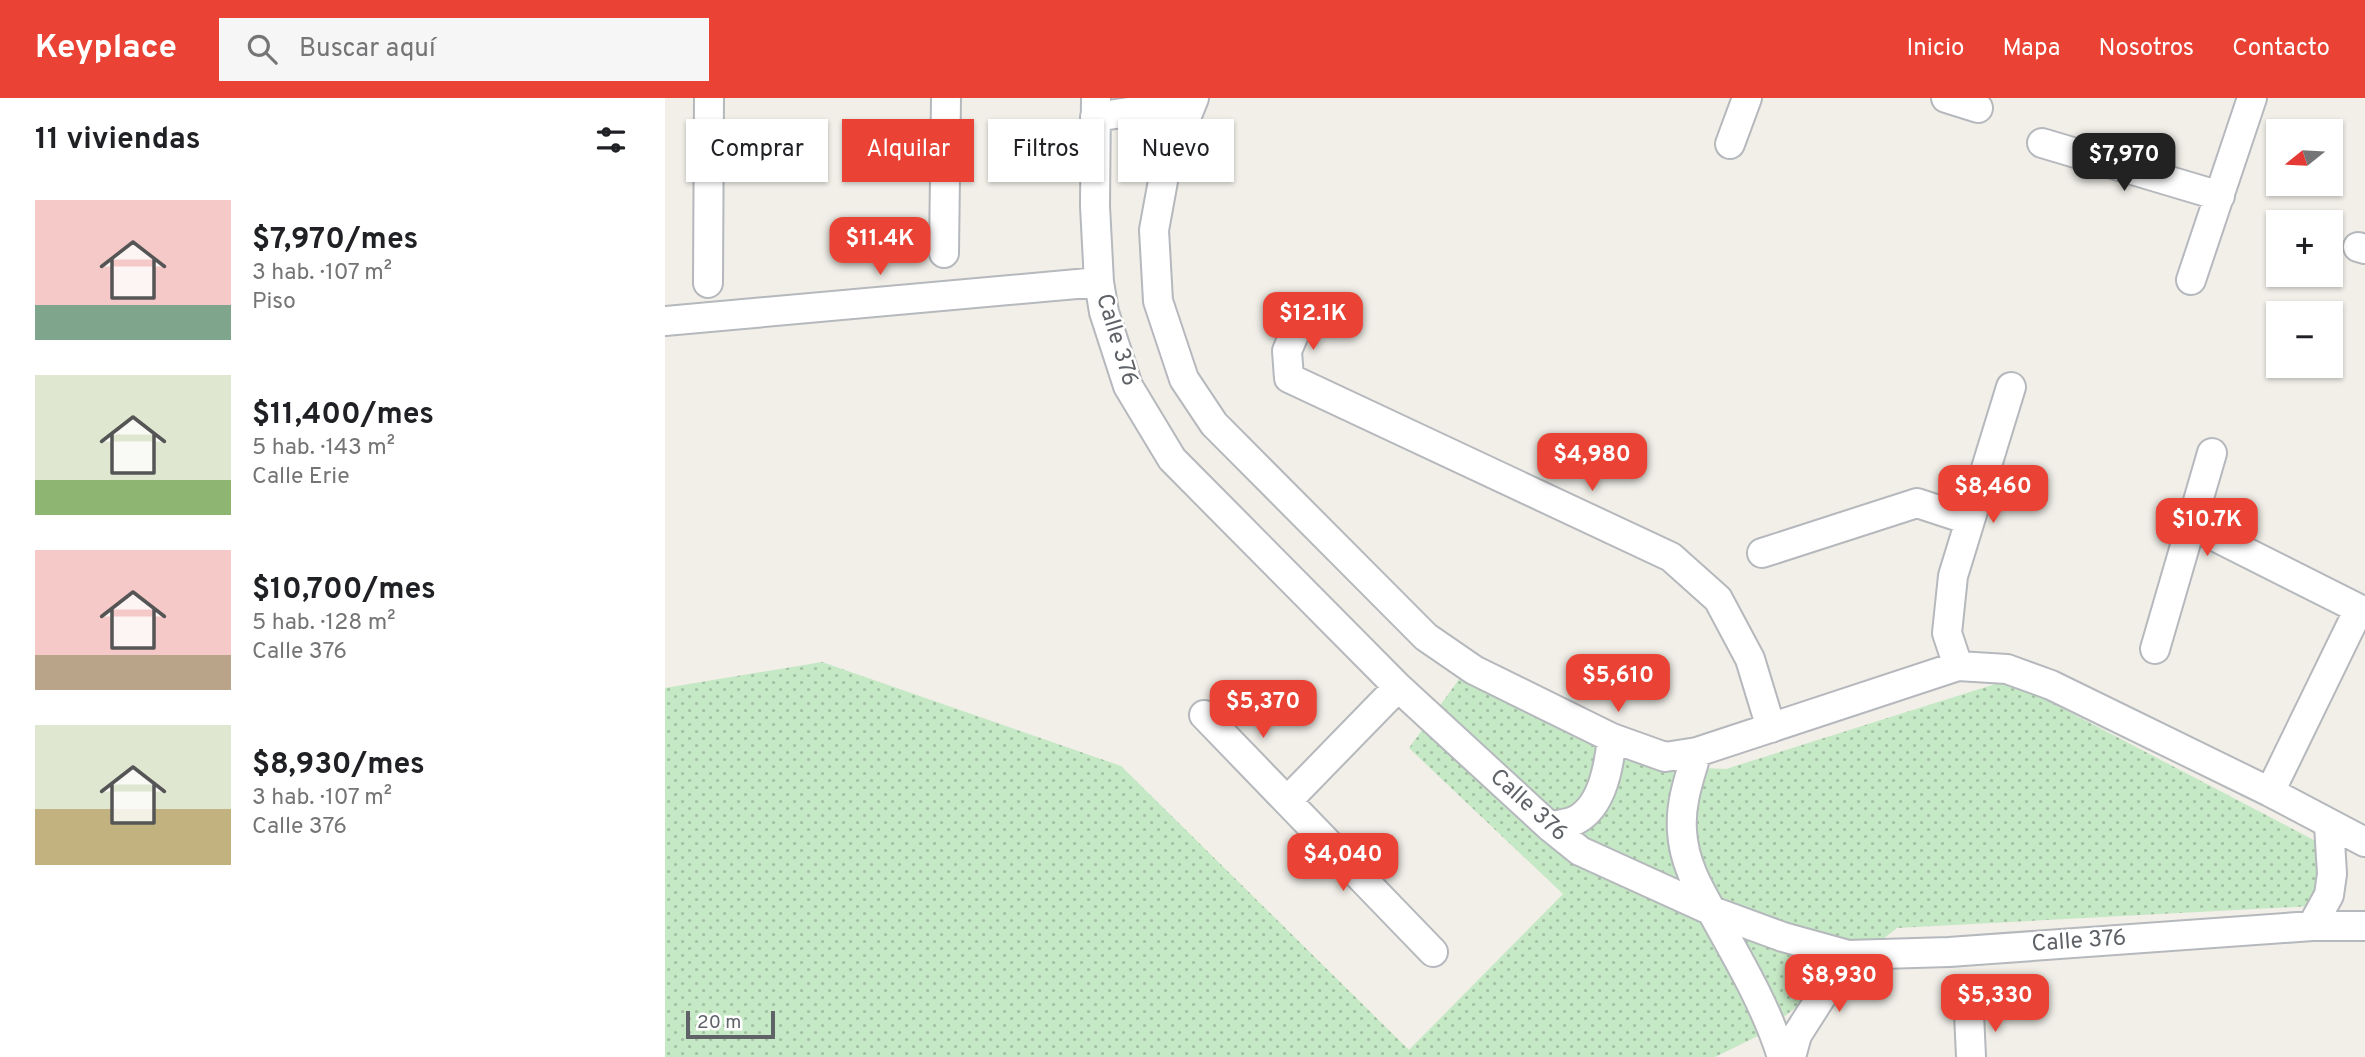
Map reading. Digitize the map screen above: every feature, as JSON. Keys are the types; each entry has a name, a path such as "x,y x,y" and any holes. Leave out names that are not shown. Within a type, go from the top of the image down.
{"street":[{"path":"708,283 709,98"},
{"path":"944,253 946,98"},
{"path":"1730,144 1747,98"},
{"path":"1946,98 1978,108"},
{"path":"2191,281 2252,98"},
{"path":"1095,108 1192,101 1165,170 1154,230 1158,301 1184,379 1214,424 1426,637 1474,670 1612,738 1665,757 1697,752 1958,666 2007,669 2052,685 2365,842"},
{"name":"Calle 376","path":"1095,108 1095,206 1099,282 1104,312 1128,386 1172,459 1398,687 1549,826 1580,851 1712,911 1783,937 1848,955 1949,952 2312,926 2365,926"},
{"path":"2042,143 2220,196"},
{"path":"665,321 1099,282"},
{"path":"1300,320 1287,351 1289,378 1671,557 1718,599 1750,659 1771,728"},
{"path":"1958,666 1947,633 1953,576 2011,387"},
{"path":"2155,649 2212,453"},
{"path":"1762,553 1917,503 1969,520"},
{"path":"2190,524 2362,610 2270,792"},
{"path":"1288,800 1398,687"},
{"path":"1204,715 1433,952"},
{"path":"1549,826 1576,820 1593,804 1608,771 1612,738"},
{"path":"1697,752 1682,802 1682,833 1689,872 1772,1026 1782,1057"},
{"path":"2312,926 2329,895 2332,874 2329,825"},
{"path":"1791,1057 1797,1035 1848,955"},
{"path":"1969,1013 1971,1057"}],"green space":[{"path":"822,662 1121,766 1409,1050 1563,894 1409,748 1468,667 1649,766 1726,769 2008,680 2331,849 2312,906 1897,928 1762,1034 1715,1057 665,1057 665,688"}]}
